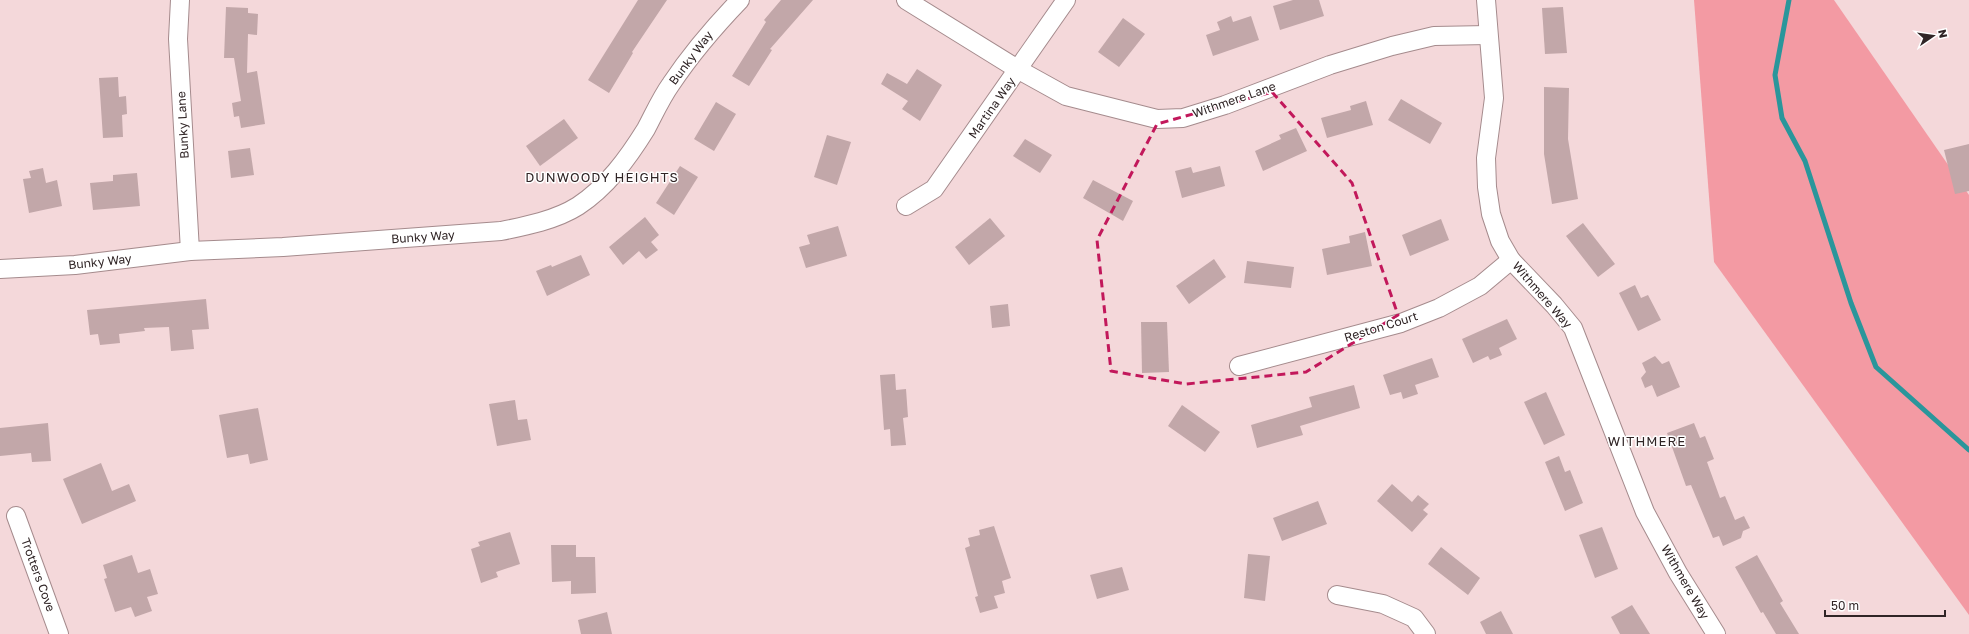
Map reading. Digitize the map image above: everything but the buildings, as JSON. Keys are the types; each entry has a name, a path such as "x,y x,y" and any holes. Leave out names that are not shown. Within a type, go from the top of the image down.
{"street":[{"name":"Bunky Lane","path":"180,0 178,39 190,251"},
{"name":"Bunky Way","path":"0,269 75,265 190,251 501,231 526,226 564,213 578,206 598,190 623,163 671,84 717,25 740,0"},
{"name":"Withmere Lane","path":"906,0 1019,70 1066,96 1157,119 1183,118 1225,105 1330,65 1392,46 1434,36 1488,34"},
{"name":"Martina Way","path":"906,206 934,190 1019,70 1066,0"},
{"name":"Withmere Way","path":"1486,0 1494,98 1486,158 1487,187 1491,214 1500,241 1511,260 1554,305 1572,328 1645,512 1678,573 1716,634"},
{"name":"Reston Court","path":"1239,366 1401,323 1439,308 1480,286 1511,260"},
{"name":"Trotters Cove","path":"16,516 59,634"},
{"path":"1337,594 1383,604 1414,618 1426,634"}],"highlighted area":[{"path":"1272,92 1352,183 1398,315 1306,372 1186,384 1111,371 1097,240 1157,124"}],"shaded area":[{"path":"1694,0 1834,0 1969,195 1969,615 1714,262"}],"waterway":[{"path":"1789,0 1775,75 1782,118 1805,161 1851,303 1876,367 1969,450"}],"district":[{"name":"DUNWOODY HEIGHTS","path":"602,177"},
{"name":"WITHMERE","path":"1647,441"}]}
